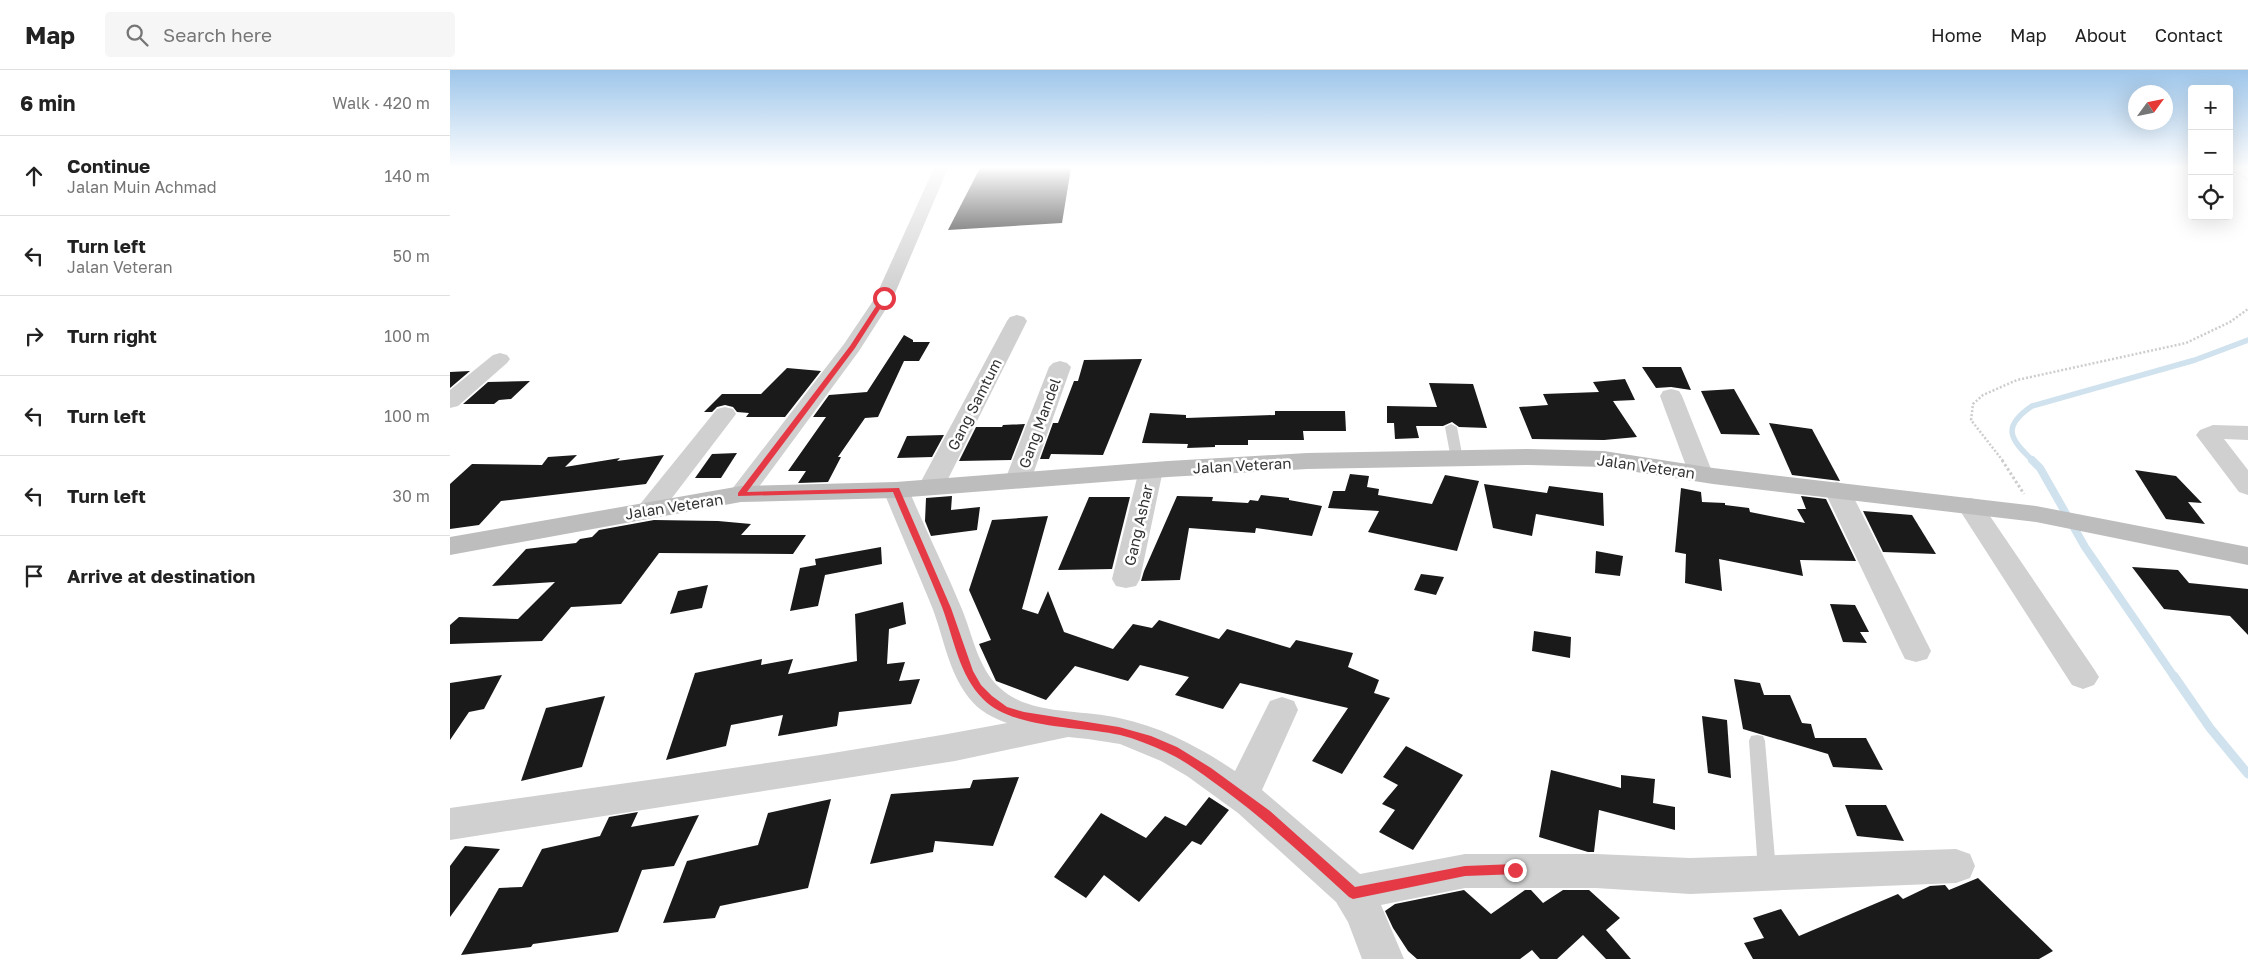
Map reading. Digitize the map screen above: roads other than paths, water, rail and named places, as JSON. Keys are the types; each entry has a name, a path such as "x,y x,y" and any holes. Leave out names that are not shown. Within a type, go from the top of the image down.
{"street":[{"path":"741,494 852,347 884,298 922,209"},
{"name":"Gang Samtum","path":"931,487 1017,321"},
{"path":"450,401 500,359"},
{"name":"Gang Mandel","path":"1018,480 1060,367"},
{"path":"1671,396 1701,474"},
{"path":"650,509 725,414"},
{"path":"2248,433 2213,432 2208,435 2248,487"},
{"name":"Jalan Veteran","path":"450,546 741,494 896,490 1151,470 1307,461 1574,457 1604,459 1701,474 2036,514 2248,556"},
{"name":"Gang Ashar","path":"1126,579 1151,470"},
{"path":"896,490 946,608 968,672 978,687 1003,710 1119,731 1148,739 1173,750 1241,796 1281,828 1353,893 1383,959"},
{"path":"1838,490 1916,651"},
{"path":"1970,506 2083,677"},
{"path":"1241,796 1282,710"},
{"path":"450,824 955,747 1072,724"},
{"path":"1353,893 1465,871 1587,871 1690,876 1956,866"}],"lane":[{"path":"1452,427 1457,459"},
{"path":"1757,741 1768,873"}],"waterway":[{"path":"2033,461 2019,446 2012,433 2016,420 2032,406 2195,360 2248,340"},
{"path":"2033,461 2040,468 2085,547 2175,678"},
{"path":"2174,676 2210,728 2248,774"}]}
